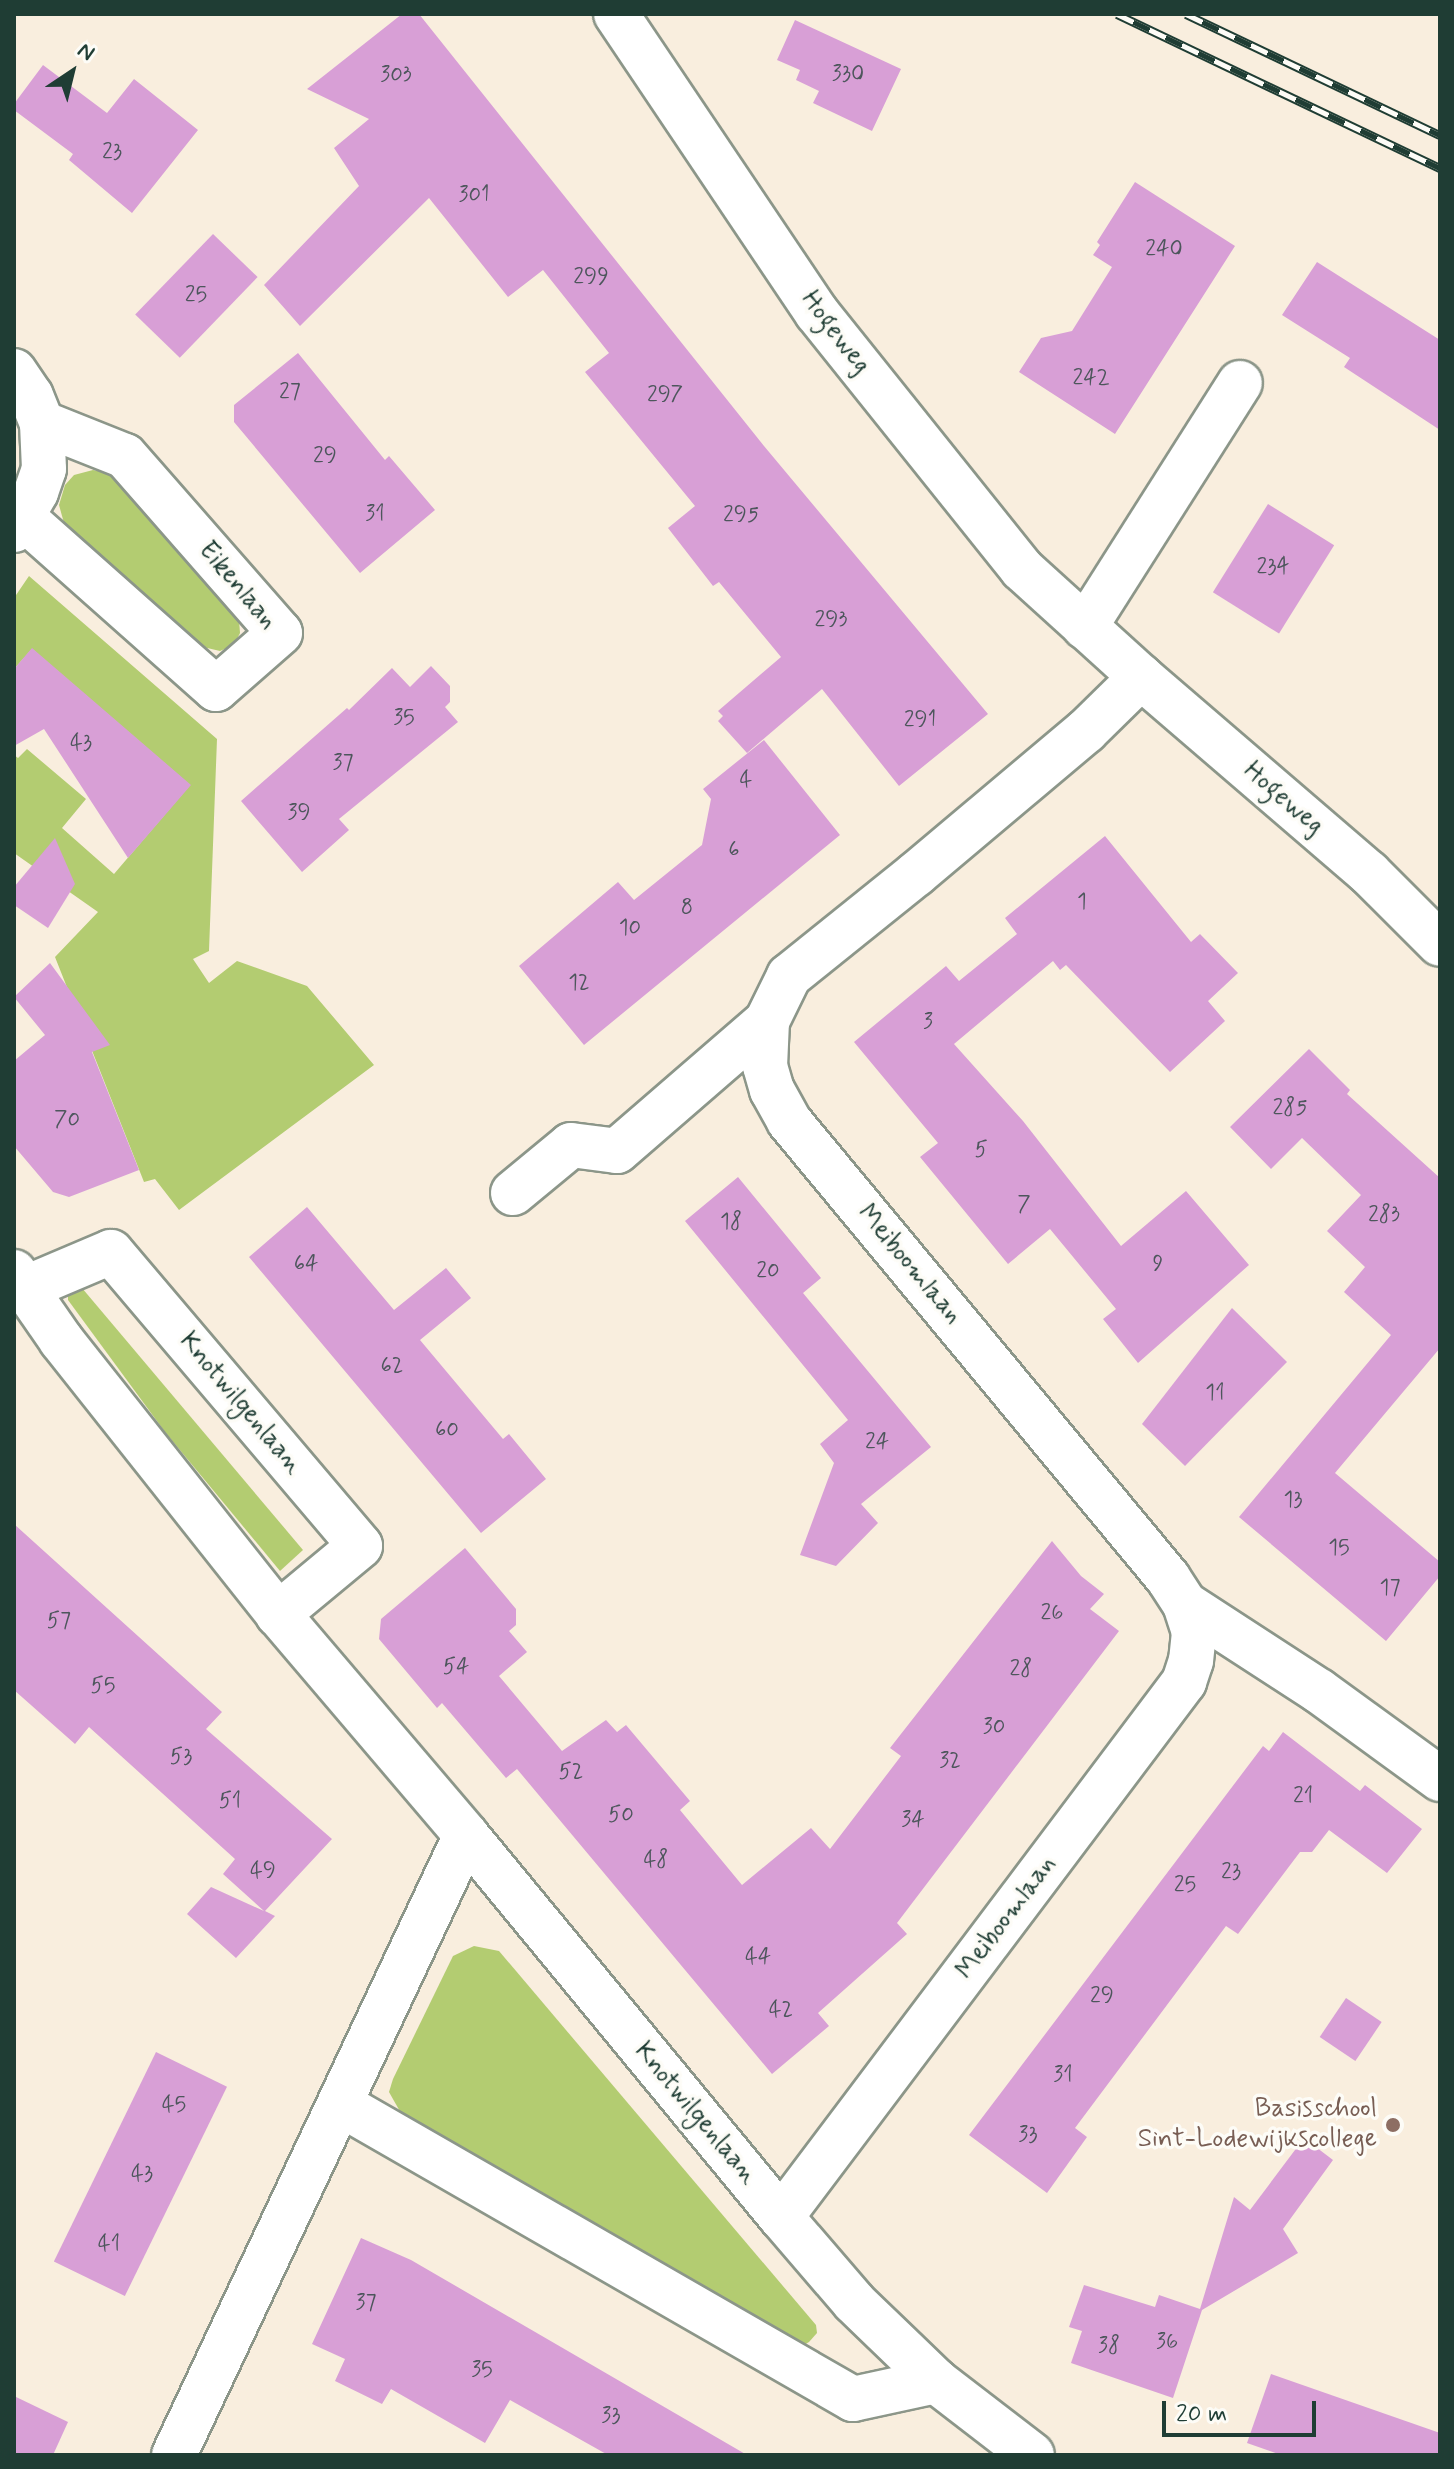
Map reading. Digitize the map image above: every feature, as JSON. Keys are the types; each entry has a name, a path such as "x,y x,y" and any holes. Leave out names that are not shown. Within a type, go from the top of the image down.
{"street":[{"name":"Hogeweg","path":"616,14 817,313 1022,569 1141,677 1369,873 1440,944"},
{"name":"Eikenlaan","path":"14,371 31,396 42,423 44,469 18,523 216,689 280,633 125,456 42,423"},
{"path":"1085,627 1240,383"},
{"name":"Meiboomlaan","path":"513,1193 571,1145 617,1151 767,1021 789,976 1050,762 1141,677"},
{"name":"Meiboomlaan","path":"767,1021 765,1066 772,1090 789,1121 1168,1578 1185,1604 1194,1632 1191,1661 1184,1682 781,2217"},
{"name":"Knotwilgenlaan","path":"278,1614 360,1546 111,1252 20,1280 61,1340 278,1614 854,2302 936,2381 1032,2455"},
{"name":"Meiboomlaan","path":"1185,1604 1319,1691 1440,1779"},
{"path":"174,2455 466,1835"},
{"path":"340,2104 853,2399 936,2381"}],"green space":[{"path":"93,470 112,474 239,620 240,633 234,645 220,651 203,647 64,523 59,505 65,485 74,475"},
{"path":"29,576 217,739 209,951 193,959 209,983 237,961 307,986 374,1065 179,1210 155,1179 144,1182 55,957 98,912 14,853 14,755 18,758 27,749 86,799 62,828 114,874 190,785 32,649 14,669 14,598"},
{"path":"82,1288 303,1550 280,1571 165,1432 68,1300 68,1290"},
{"path":"474,1946 499,1951 816,2325 817,2333 809,2342 799,2348 402,2115 389,2092 393,2079 453,1956"}],"building":[{"path":"402,14 419,14 764,446 988,714 899,786 822,689 747,753 718,721 723,716 718,711 781,657 719,582 713,586 668,528 695,506 585,372 609,353 543,270 508,297 429,198 300,326 264,285 359,186 334,148 369,119 307,89"},
{"path":"795,20 901,69 872,131 813,103 819,91 796,80 800,70 777,60"},
{"path":"43,65 107,113 134,79 198,130 132,213 69,160 73,154 14,110 14,104"},
{"path":"1135,182 1235,246 1115,434 1019,372 1041,338 1072,331 1112,267 1093,255 1100,245 1097,242"},
{"path":"213,234 258,277 180,358 135,315"},
{"path":"1317,262 1440,340 1440,430 1344,367 1350,358 1282,315"},
{"path":"298,353 385,460 389,456 435,510 360,573 234,422 234,405"},
{"path":"1268,504 1334,545 1279,634 1213,592"},
{"path":"32,648 191,785 128,858 44,729 14,746 14,669"},
{"path":"431,666 450,686 450,702 445,707 458,722 339,819 349,830 302,872 241,801 347,708 349,710 392,668 410,687"},
{"path":"764,740 840,835 584,1045 519,966 618,882 634,900 702,845 711,799 703,789"},
{"path":"1105,836 1191,942 1200,934 1238,973 1208,1001 1225,1021 1170,1072 1066,965 1060,970 1053,961 954,1044 1023,1121 1121,1246 1186,1191 1249,1265 1138,1363 1103,1319 1116,1309 1050,1229 1008,1264 920,1157 938,1143 854,1042 946,966 959,981 1017,934 1005,918"},
{"path":"55,838 75,884 48,928 14,905 14,887"},
{"path":"50,963 110,1045 92,1052 139,1170 69,1197 53,1192 14,1146 14,1061 45,1035 14,997"},
{"path":"1309,1049 1350,1090 1347,1094 1440,1178 1440,1348 1335,1473 1440,1562 1440,1576 1386,1641 1239,1517 1391,1335 1344,1292 1365,1267 1327,1231 1361,1195 1302,1138 1271,1169 1230,1127"},
{"path":"738,1177 821,1278 803,1293 931,1447 861,1504 878,1523 836,1566 800,1555 834,1463 820,1444 848,1420 685,1221"},
{"path":"307,1207 394,1310 446,1268 471,1298 420,1340 503,1439 509,1434 546,1479 481,1533 249,1257"},
{"path":"1232,1308 1287,1362 1185,1466 1142,1424"},
{"path":"14,1524 222,1712 206,1729 332,1839 265,1911 275,1916 236,1958 187,1914 211,1887 264,1911 223,1874 235,1859 89,1727 75,1744 14,1690"},
{"path":"1052,1541 1081,1576 1104,1594 1090,1609 1119,1631 897,1923 907,1934 818,2013 829,2026 772,2074 517,1769 506,1778 442,1703 437,1708 379,1639 381,1619 465,1548 516,1609 516,1625 509,1631 527,1652 499,1676 562,1751 606,1720 617,1732 626,1725 690,1801 680,1810 742,1885 811,1828 830,1849 901,1756 890,1748"},
{"path":"1283,1732 1360,1791 1365,1785 1422,1829 1387,1873 1329,1830 1312,1852 1300,1852 1238,1934 1226,1926 1075,2128 1087,2137 1047,2193 969,2135 1263,1746 1269,1751"},
{"path":"1346,1998 1382,2022 1355,2061 1320,2037"},
{"path":"156,2052 227,2087 125,2296 54,2261"},
{"path":"1304,2138 1333,2160 1283,2229 1298,2253 1202,2310 1173,2398 1071,2363 1082,2331 1069,2327 1084,2285 1155,2307 1159,2295 1200,2309 1234,2197 1250,2210"},
{"path":"361,2238 411,2260 747,2455 608,2455 510,2400 485,2443 391,2389 382,2404 335,2381 345,2359 312,2344"},
{"path":"1271,2374 1440,2433 1440,2455 1281,2455 1247,2443"},
{"path":"14,2396 68,2422 53,2455 14,2455"}],"railway":[{"path":"1117,14 1440,168"},
{"path":"1186,14 1440,135"}],"place":[{"name":"Basisschool Sint-Lodewijkscollege","path":"1393,2125"}]}
